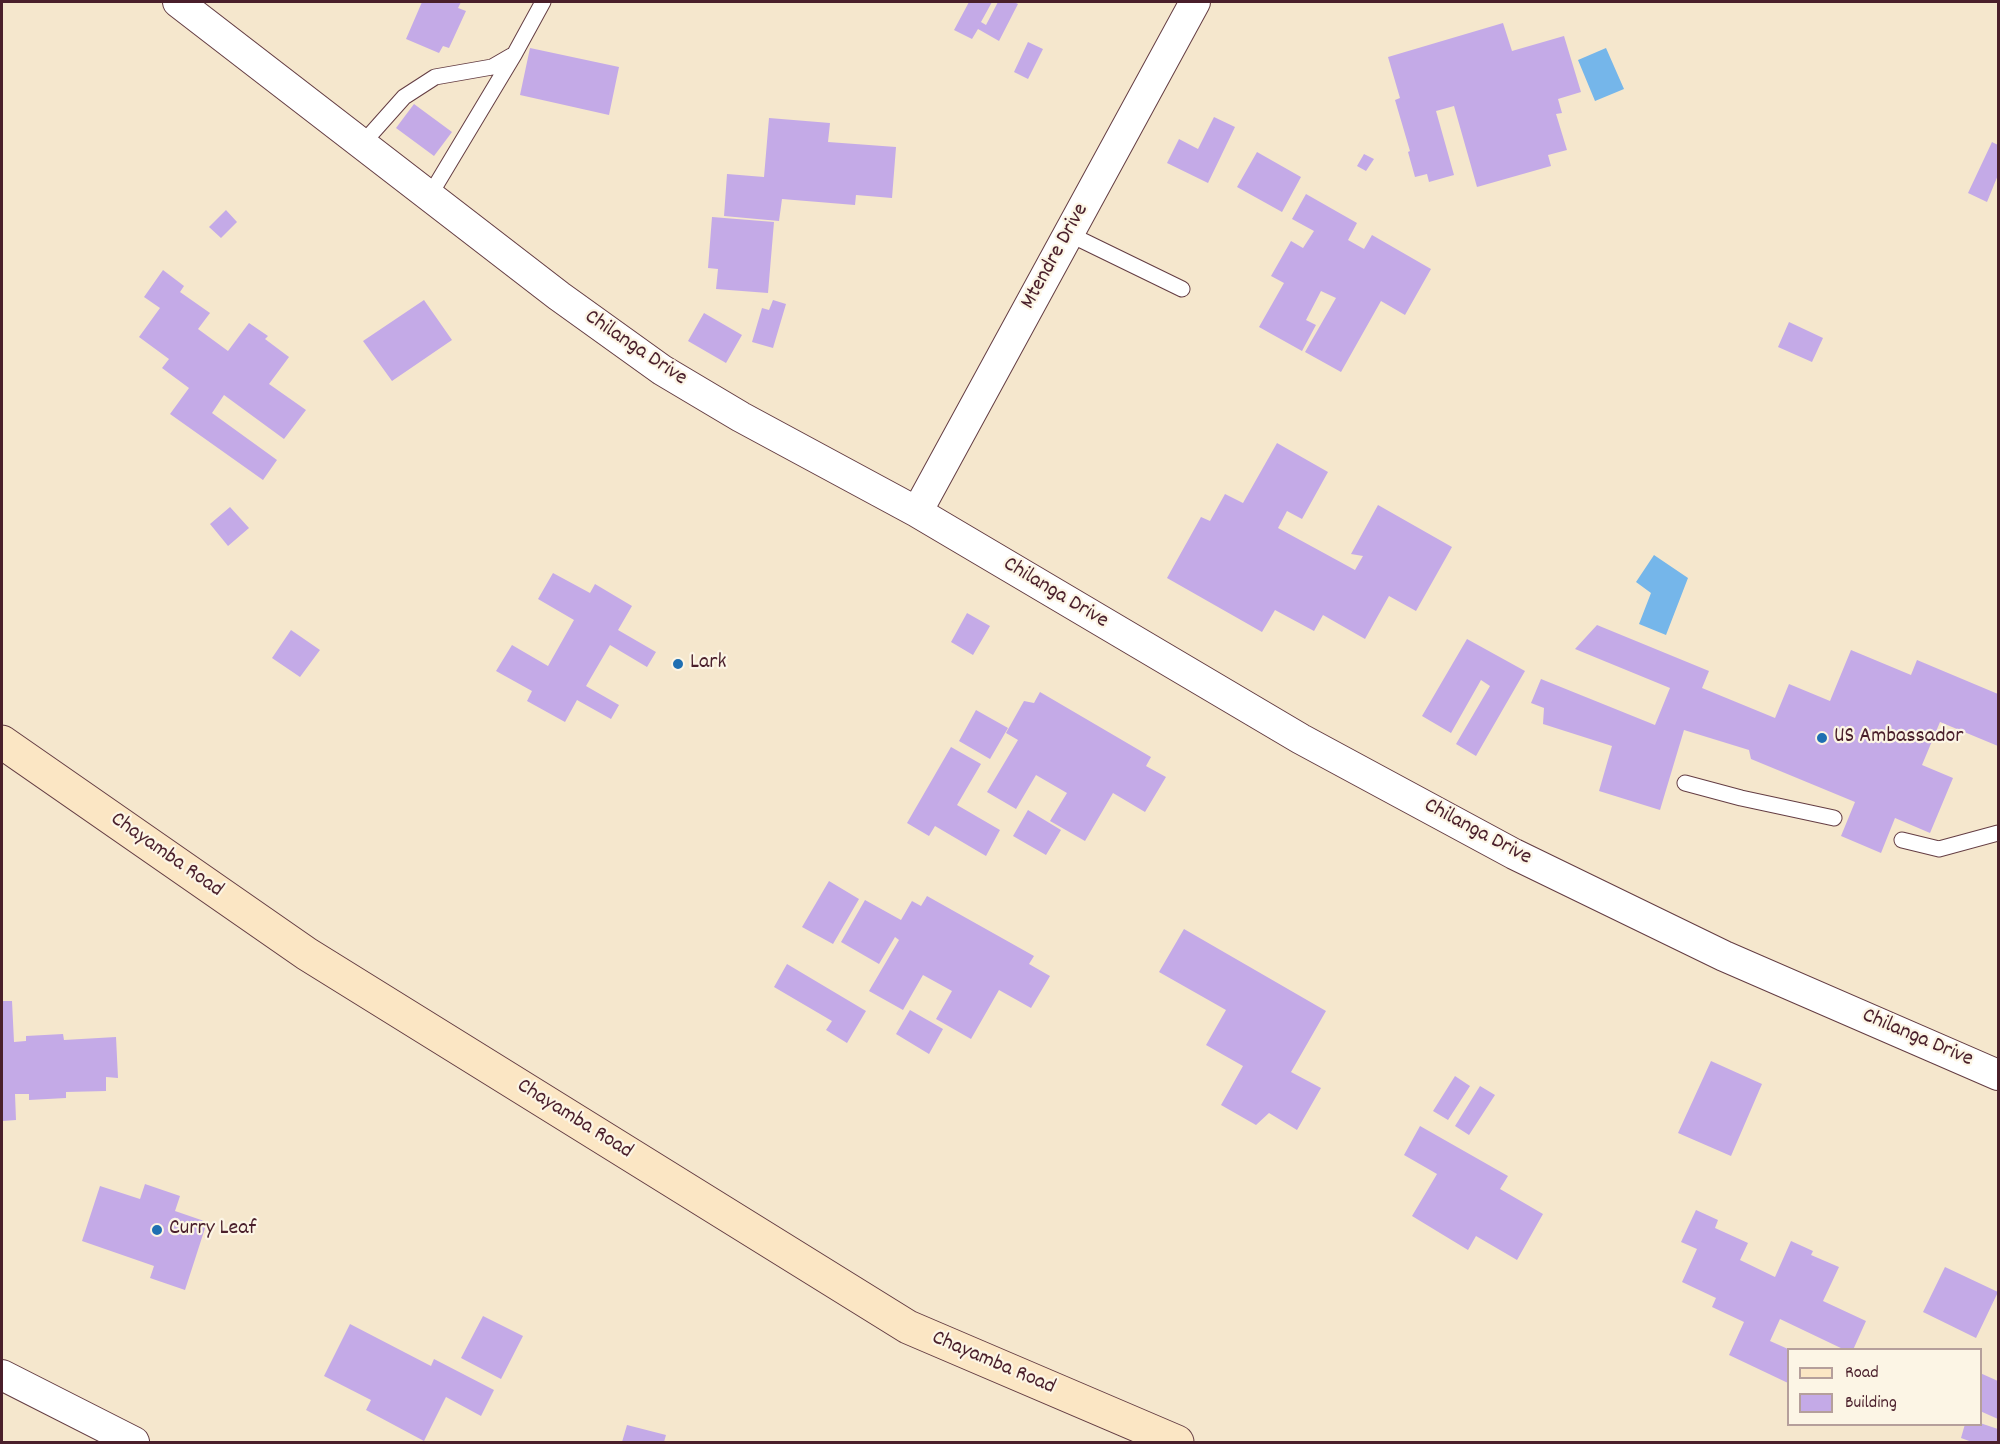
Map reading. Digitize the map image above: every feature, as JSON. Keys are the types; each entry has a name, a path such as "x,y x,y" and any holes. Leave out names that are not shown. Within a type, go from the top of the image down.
{"street":[{"name":"Chilanga Drive","path":"178,2 559,296 662,370 741,417 917,513 1301,739 1514,854 1724,956 1998,1075"},
{"name":"Mtendre Drive","path":"917,513 1195,2"},
{"name":"Chayamba Road","path":"2,742 307,954 908,1327 1177,1443"},
{"path":"2,1375 134,1443"}],"lane":[{"path":"430,195 543,2"},
{"path":"363,143 404,97 435,77 492,67 514,55"},
{"path":"1069,234 1182,289"},
{"path":"1685,783 1834,818"},
{"path":"1902,840 1939,849 1998,833"}],"water":[{"path":"1606,48 1624,89 1595,101 1578,60"},
{"path":"1654,555 1688,578 1666,635 1639,624 1651,593 1636,582"}],"building":[{"path":"422,2 461,2 458,8 466,11 449,48 443,46 439,53 406,39"},
{"path":"969,2 992,2 981,22 986,25 998,2 1018,4 999,41 978,29 972,39 954,30"},
{"path":"1503,23 1512,51 1564,36 1581,92 1558,99 1562,113 1556,114 1567,150 1548,155 1551,166 1477,187 1454,106 1436,111 1454,175 1429,182 1427,174 1415,177 1395,100 1400,98 1388,57"},
{"path":"1028,42 1043,49 1028,79 1014,72"},
{"path":"530,48 619,67 609,115 520,95"},
{"path":"414,104 452,132 434,156 396,128"},
{"path":"1214,117 1235,127 1208,183 1167,163 1179,139 1198,149"},
{"path":"769,118 830,123 828,142 896,147 892,198 856,195 855,205 782,199 779,221 724,216 727,174 764,177"},
{"path":"1992,142 1998,145 1998,175 1987,202 1968,193"},
{"path":"1257,152 1301,177 1282,212 1237,187"},
{"path":"1364,154 1374,159 1366,171 1357,166"},
{"path":"1306,194 1357,223 1348,240 1364,249 1372,235 1431,269 1405,315 1381,301 1341,372 1305,352 1336,298 1321,291 1306,320 1316,325 1302,351 1259,327 1284,283 1271,276 1291,241 1303,248 1314,231 1292,219"},
{"path":"226,210 237,222 221,238 209,227"},
{"path":"712,217 774,222 768,293 716,289 718,269 708,268"},
{"path":"163,270 184,286 180,292 210,313 198,329 228,351 249,323 268,336 265,339 289,357 269,384 306,410 284,439 224,395 212,413 277,460 263,480 170,414 189,388 162,368 169,359 139,337 160,308 144,297"},
{"path":"424,300 452,340 392,381 363,341"},
{"path":"773,300 786,304 773,348 752,342 762,308 769,310"},
{"path":"704,313 742,335 726,363 688,341"},
{"path":"1789,322 1823,338 1812,362 1778,347"},
{"path":"1277,443 1328,472 1302,519 1287,511 1278,528 1355,570 1363,556 1351,554 1378,505 1452,547 1416,611 1389,596 1365,639 1323,615 1314,631 1275,610 1262,632 1167,578 1201,517 1210,521 1225,494 1243,503"},
{"path":"230,507 249,528 228,546 210,524"},
{"path":"553,573 590,593 595,584 632,606 618,630 656,652 647,667 610,645 586,686 619,705 611,719 577,700 565,722 527,701 532,691 496,671 512,645 548,666 574,620 538,599"},
{"path":"967,613 990,626 973,655 951,642"},
{"name":"US Ambassador","path":"1597,625 1709,671 1702,688 1775,718 1789,684 1830,701 1851,650 1911,675 1917,660 1998,694 1998,746 1940,722 1922,765 1953,778 1930,833 1895,818 1881,853 1841,836 1855,802 1751,759 1749,750 1684,730 1660,810 1599,791 1612,746 1543,724 1544,708 1531,703 1541,679 1655,725 1670,688 1575,649"},
{"path":"291,630 320,650 300,677 272,658"},
{"path":"1467,639 1525,671 1476,756 1456,744 1490,686 1481,680 1451,733 1422,716"},
{"path":"1040,692 1151,757 1146,766 1166,777 1145,812 1113,793 1085,841 1050,821 1067,793 1036,775 1016,809 987,792 1018,740 1006,733 1024,701 1034,703"},
{"path":"976,710 1008,728 990,759 959,741"},
{"path":"951,747 981,764 957,805 1000,830 986,856 935,826 929,836 907,823"},
{"path":"1028,810 1061,830 1046,855 1013,836"},
{"path":"829,881 859,899 833,944 802,927"},
{"path":"927,896 1034,956 1029,964 1050,976 1031,1008 999,990 971,1039 936,1019 952,991 923,975 903,1010 869,991 899,940 895,937 879,964 841,942 865,900 901,920 912,901 921,906"},
{"path":"1184,929 1326,1011 1291,1072 1321,1088 1297,1130 1269,1113 1256,1125 1221,1105 1243,1066 1206,1045 1226,1010 1159,972"},
{"path":"787,964 866,1011 847,1043 826,1030 832,1021 774,987"},
{"path":"2,1001 12,1001 14,1042 26,1041 26,1036 63,1034 64,1040 116,1037 118,1078 106,1077 106,1091 66,1092 66,1098 29,1100 29,1094 15,1094 16,1120 2,1121"},
{"path":"910,1010 943,1029 929,1054 896,1034"},
{"path":"1711,1061 1762,1084 1731,1156 1678,1133"},
{"path":"1455,1076 1470,1086 1448,1120 1433,1111"},
{"path":"1480,1086 1495,1095 1469,1135 1455,1126"},
{"path":"1420,1126 1508,1176 1500,1189 1543,1214 1517,1260 1476,1236 1468,1250 1412,1216 1437,1174 1404,1155"},
{"path":"145,1184 180,1196 175,1211 207,1222 185,1290 150,1278 154,1266 82,1241 100,1186 140,1199"},
{"path":"1696,1210 1718,1220 1715,1228 1748,1243 1740,1260 1775,1277 1791,1241 1813,1251 1811,1255 1839,1267 1823,1301 1866,1321 1854,1348 1841,1348 1780,1319 1770,1341 1787,1349 1787,1383 1729,1355 1744,1322 1712,1307 1716,1298 1682,1282 1697,1249 1681,1242"},
{"path":"1945,1267 1998,1292 1976,1338 1923,1312"},
{"path":"483,1316 523,1336 501,1379 461,1358"},
{"path":"350,1324 431,1366 434,1359 494,1390 481,1416 446,1397 424,1441 366,1410 371,1400 324,1376"},
{"path":"1982,1374 1998,1381 1998,1419 1982,1412"},
{"path":"1982,1424 1998,1429 1998,1442 1972,1442 1961,1438 1964,1426 1982,1426"},
{"path":"627,1425 666,1435 664,1442 622,1442"}],"place":[{"name":"Lark","path":"678,664"},
{"name":"US Ambassador","path":"1822,738"},
{"name":"Curry Leaf","path":"157,1230"}]}
